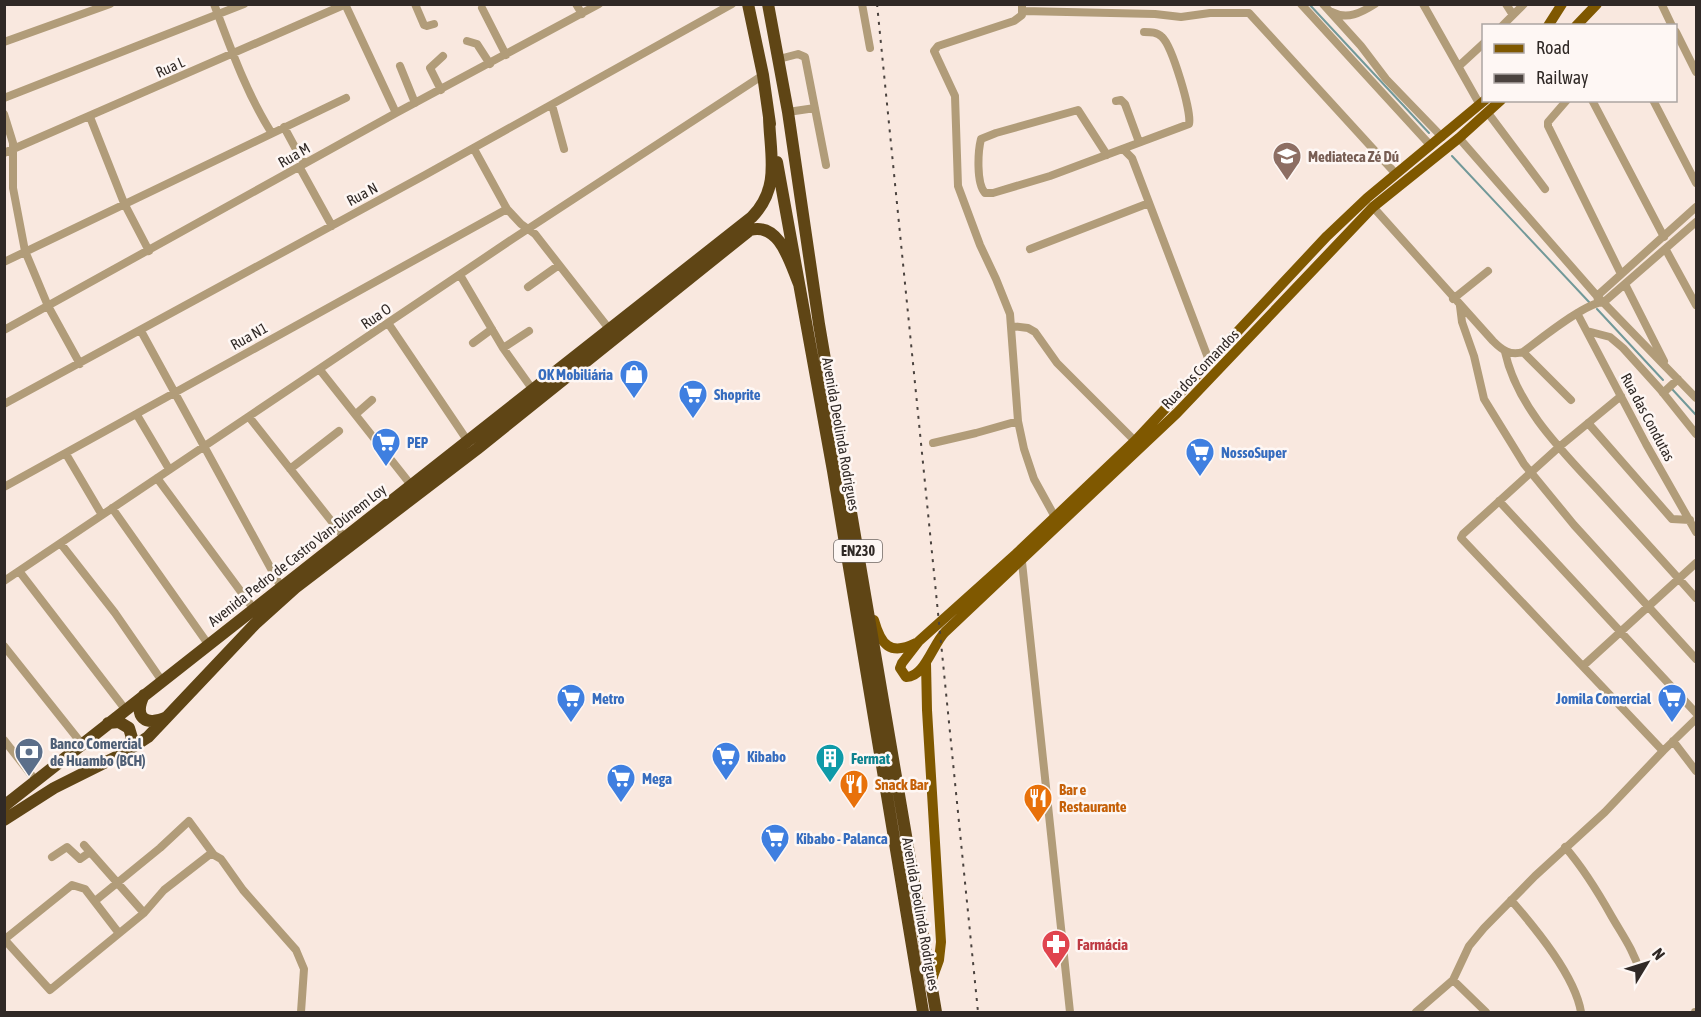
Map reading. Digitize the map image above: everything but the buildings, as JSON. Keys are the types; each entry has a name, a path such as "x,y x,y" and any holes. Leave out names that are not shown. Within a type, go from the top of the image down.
{"highway":[{"name":"Avenida Deolinda Rodrigues","path":"748,4 763,75 835,483 923,1012"},
{"name":"Avenida Deolinda Rodrigues","path":"768,4 788,112 819,324 936,1012"},
{"name":"Avenida Pedro de Castro Van-Dúnem Loy","path":"4,806 253,608 610,330 759,210 770,192 772,176 769,117"},
{"name":"Avenida Pedro de Castro Van-Dúnem Loy","path":"4,820 54,788 122,754 148,737 255,624 295,588 477,449 750,230 766,230 777,239 783,247 799,284"},
{"path":"145,693 139,708 141,715 151,722 168,717"},
{"path":"108,723 119,722 132,732 129,746 122,754"}],"main road":[{"path":"1549,24 1562,4"},
{"path":"1578,24 1593,6"},
{"name":"Rua dos Comandos","path":"1484,106 1459,138 1373,207 1178,413 941,636 918,673 911,678 906,677 900,668 919,641 1136,441 1327,236 1367,198 1484,106"},
{"path":"864,585 879,637 884,643 898,648 919,641"},
{"path":"926,663 941,942 939,960 931,982"}],"street":[{"path":"4,42 110,4"},
{"path":"214,4 254,105 271,132"},
{"path":"4,98 244,4"},
{"path":"415,4 425,26 434,24"},
{"path":"576,4 582,14"},
{"name":"Rua M","path":"4,330 599,4"},
{"name":"Rua N","path":"4,404 141,331 732,4"},
{"path":"862,4 870,48"},
{"path":"1152,4 1155,14"},
{"path":"1203,4 1210,14"},
{"path":"1301,4 1431,146"},
{"path":"1325,6 1343,16 1375,4"},
{"path":"1424,4 1484,106 1545,189"},
{"path":"1506,4 1513,15"},
{"path":"1504,24 1524,4"},
{"path":"345,5 396,114"},
{"name":"Rua L","path":"9,151 345,5"},
{"path":"1662,5 1671,24"},
{"path":"1325,6 1361,46 1392,86 1442,137"},
{"path":"482,8 506,56"},
{"path":"1054,517 1029,465 1018,421 1011,327 1007,304 980,245 958,186 955,96 934,51 939,46 1014,21 1018,19 1022,8 1181,17 1245,12 1252,15 1396,174"},
{"path":"1107,155 1078,110 981,139 978,149 981,188 985,193 993,193 1050,176 1137,144 1184,126 1191,121 1168,45 1162,36 1144,32"},
{"path":"1677,34 1696,72"},
{"path":"467,41 477,44 490,64"},
{"path":"1459,66 1482,45"},
{"path":"779,59 798,54 805,57 826,165"},
{"path":"441,90 430,68 443,56"},
{"path":"400,66 415,103"},
{"name":"Rua O","path":"4,580 528,229 763,75"},
{"path":"4,262 346,98"},
{"path":"1116,101 1121,100 1125,104 1137,144 1132,158"},
{"path":"1565,102 1548,122 1548,126 1621,274"},
{"path":"1593,102 1664,237"},
{"path":"1654,102 1696,183"},
{"path":"552,105 564,149"},
{"path":"788,112 815,108"},
{"path":"4,114 9,151 9,190 25,251 48,306 80,364"},
{"path":"90,117 124,203 149,251"},
{"path":"284,127 332,226"},
{"path":"1459,138 1600,300 1695,394"},
{"path":"474,148 507,209 521,224 535,234 610,330"},
{"path":"1123,149 1132,158 1210,363"},
{"path":"1030,249 1149,203"},
{"path":"1373,207 1460,306 1504,352 1516,387 1559,447 1696,598"},
{"path":"1600,300 1621,274 1696,207"},
{"name":"Rua N1","path":"4,487 507,209"},
{"path":"1504,352 1517,354 1523,352 1577,313 1626,284 1696,222"},
{"path":"1666,250 1696,305"},
{"path":"528,287 559,265"},
{"path":"1454,298 1488,271"},
{"path":"460,275 503,348 533,390"},
{"path":"1626,284 1668,369"},
{"path":"1460,306 1462,322 1488,408 1530,473 1696,660"},
{"name":"Rua das Condutas","path":"1577,313 1696,532"},
{"path":"388,323 467,440"},
{"path":"1011,327 1028,328 1035,332 1057,363 1136,441"},
{"path":"473,343 492,329"},
{"path":"141,331 281,587"},
{"path":"503,348 529,331"},
{"path":"1587,331 1610,338 1663,393 1696,434"},
{"path":"1523,352 1571,400"},
{"path":"320,370 411,485"},
{"path":"1663,393 1678,379"},
{"path":"1621,396 1559,447 1461,538 1663,751"},
{"path":"356,414 372,400"},
{"path":"137,415 169,470"},
{"path":"249,417 344,537"},
{"path":"933,443 1018,421"},
{"path":"1588,423 1672,519 1690,520"},
{"path":"290,469 339,431"},
{"path":"66,454 102,515"},
{"path":"157,478 253,608"},
{"path":"1499,501 1696,713"},
{"path":"112,508 208,644"},
{"path":"60,544 115,613 162,681"},
{"path":"1022,562 1070,1012"},
{"path":"1583,666 1696,563"},
{"path":"19,571 125,709"},
{"path":"4,646 82,744"},
{"path":"1416,1012 1453,980 1469,946 1511,900 1605,812 1696,719"},
{"path":"4,740 36,781"},
{"path":"1673,741 1696,771"},
{"path":"95,901 160,849 187,821 191,823 214,855 221,859 243,890 296,950 304,969 301,1012"},
{"path":"84,845 144,913"},
{"path":"52,857 67,847 80,859 90,852"},
{"path":"1565,847 1581,865 1601,896 1631,947 1640,972"},
{"path":"118,932 86,889 81,886 69,886 5,939 50,990 144,913 171,885 209,855 214,855"},
{"path":"1511,900 1570,980 1581,1012"},
{"path":"1453,980 1486,1012"}],"waterway":[{"path":"1309,4 1429,133"},
{"path":"1452,156 1589,302"},
{"path":"1597,309 1663,380"},
{"path":"1672,389 1696,415"}],"railway":[{"path":"877,4 978,1012"}],"place":[{"name":"Mediateca Zé Dú","path":"1287,182"},
{"name":"OK Mobiliária","path":"634,400"},
{"name":"Shoprite","path":"693,420"},
{"name":"PEP","path":"386,468"},
{"name":"NossoSuper","path":"1200,478"},
{"name":"Metro","path":"571,724"},
{"name":"Jomila Comercial","path":"1672,724"},
{"name":"Banco Comercial de Huambo (BCH)","path":"29,778"},
{"name":"Kibabo","path":"726,782"},
{"name":"Fermat","path":"830,784"},
{"name":"Mega","path":"621,804"},
{"name":"Snack Bar","path":"854,810"},
{"name":"Bar e Restaurante","path":"1038,824"},
{"name":"Kibabo - Palanca","path":"775,864"},
{"name":"Farmácia","path":"1056,970"}]}
